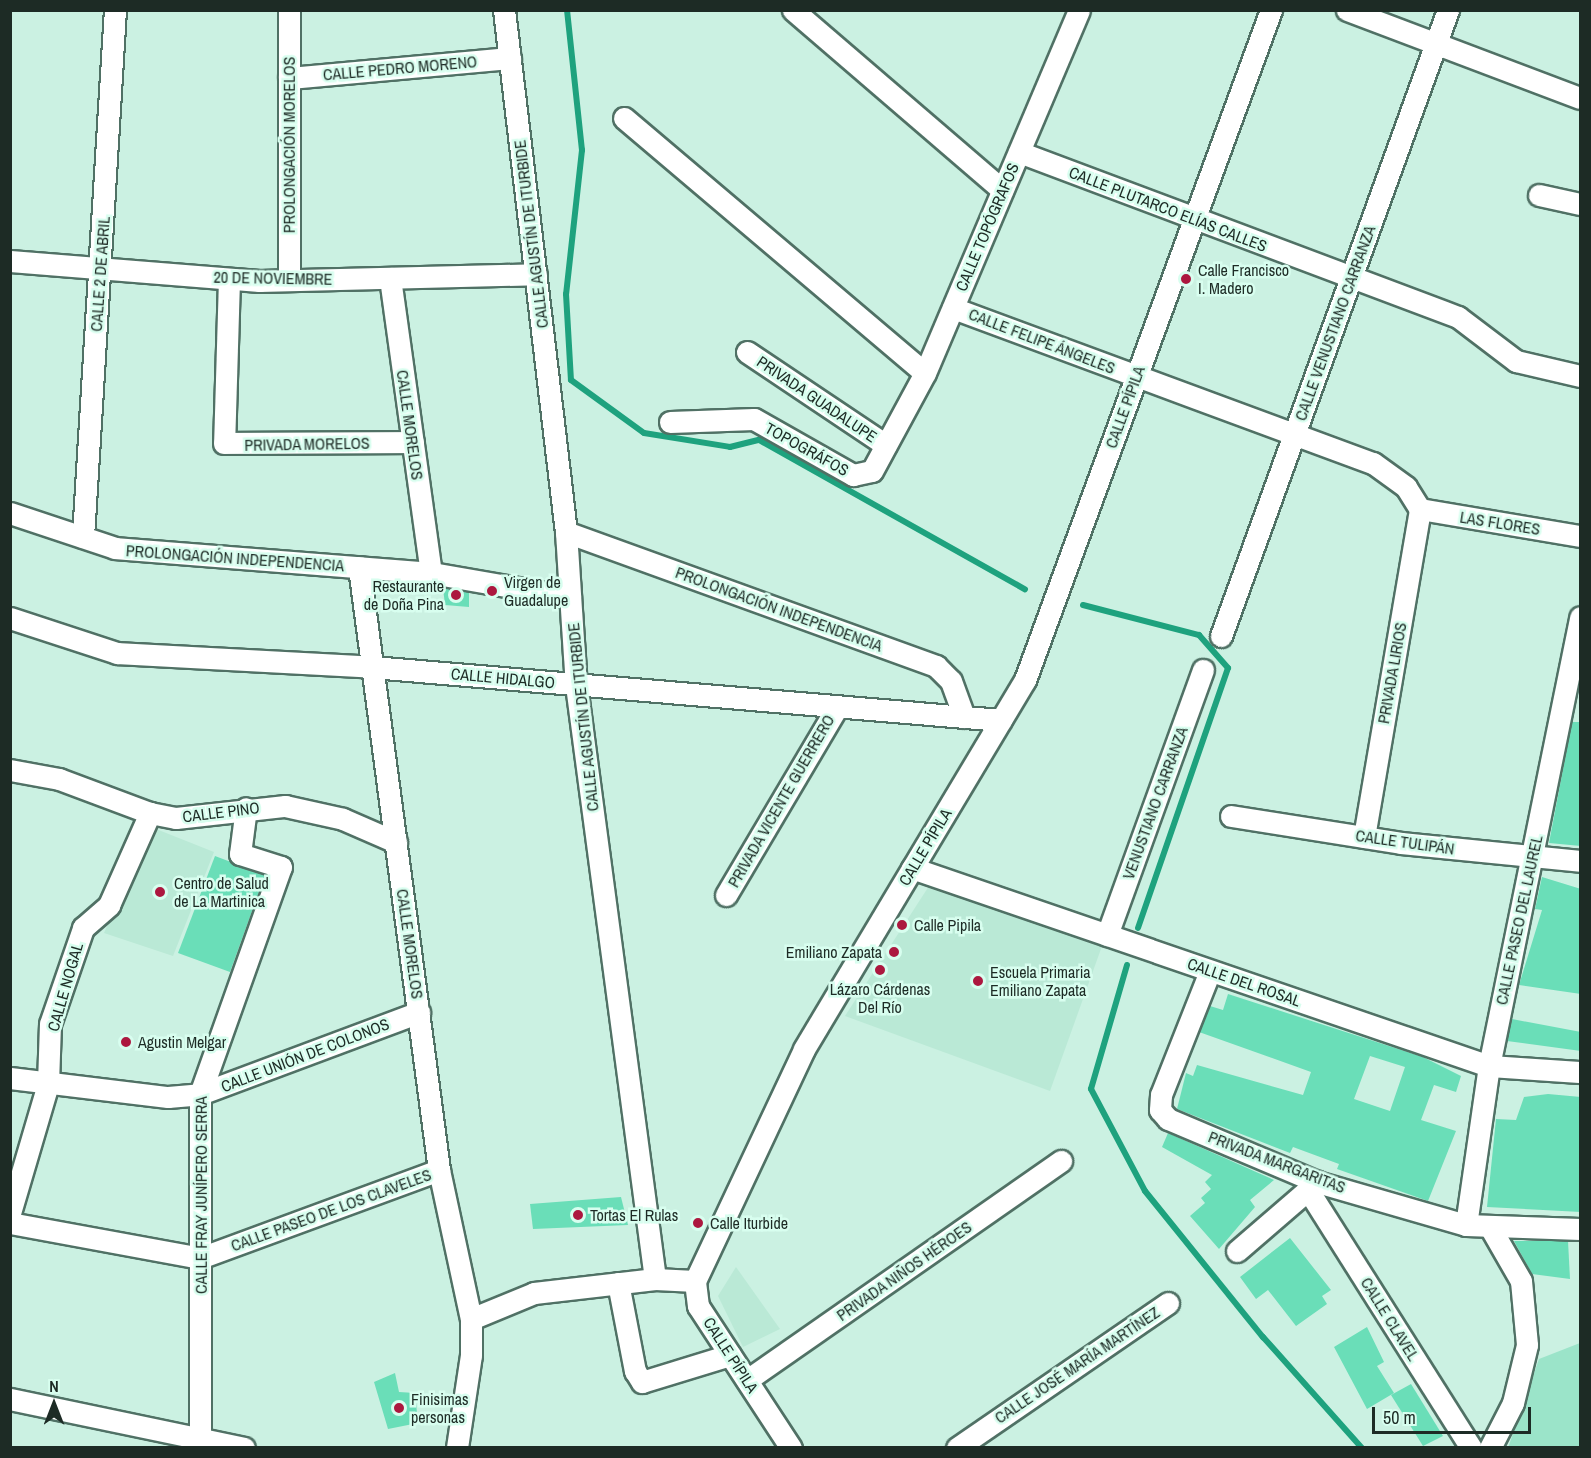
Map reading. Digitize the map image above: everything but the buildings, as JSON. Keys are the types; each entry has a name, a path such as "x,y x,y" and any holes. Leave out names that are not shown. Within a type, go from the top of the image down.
{"street":[{"name":"CALLE 2 DE ABRIL","path":"83,537 115,10"},
{"name":"PROLONGACIÓN MORELOS","path":"289,280 290,10"},
{"name":"CALLE AGUSTÍN DE ITURBIDE","path":"504,10 566,532 576,685 655,1279"},
{"path":"793,10 1002,190"},
{"name":"CALLE TOPÓGRAFOS","path":"872,471 925,373 1079,10"},
{"path":"1194,219 1271,10"},
{"path":"1347,10 1581,98"},
{"name":"CALLE VENUSTIANO CARRANZA","path":"1221,636 1448,10"},
{"name":"CALLE PEDRO MORENO","path":"289,78 510,58"},
{"path":"624,118 925,373"},
{"name":"CALLE PLUTARCO ELÍAS CALLES","path":"1018,152 1351,279 1458,317 1516,361 1581,376"},
{"path":"1539,195 1581,204"},
{"name":"CALLE PÍPILA","path":"791,1448 699,1306 695,1281 804,1049 1025,680 1194,219"},
{"name":"20 DE NOVIEMBRE","path":"10,261 229,279 289,280 536,274"},
{"name":"CALLE MORELOS","path":"390,278 431,573"},
{"name":"PRIVADA MORELOS","path":"229,279 224,443 413,442"},
{"name":"CALLE FELIPE ÁNGELES","path":"952,308 1373,464 1406,487 1420,509"},
{"name":"PRIVADA GUADALUPE","path":"747,352 886,445"},
{"name":"TOPOGRÁFOS","path":"670,422 754,419 853,475 872,471"},
{"name":"LAS FLORES","path":"1420,509 1581,536"},
{"name":"PRIVADA LIRIOS","path":"1364,837 1420,509"},
{"name":"PROLONGACIÓN INDEPENDENCIA","path":"10,513 115,548 431,573 570,597"},
{"name":"PROLONGACIÓN INDEPENDENCIA","path":"566,532 936,666 951,681 964,717"},
{"name":"CALLE MORELOS","path":"359,567 440,1170 471,1319 471,1354 457,1447"},
{"name":"CALLE PASEO DEL LAUREL","path":"1466,1225 1489,1066 1532,857 1572,702 1581,617"},
{"name":"CALLE HIDALGO","path":"10,618 117,653 372,667 1001,720"},
{"name":"VENUSTIANO CARRANZA","path":"1107,935 1203,670"},
{"name":"PRIVADA VICENTE GUERRERO","path":"726,895 837,707"},
{"name":"CALLE PINO","path":"10,770 59,779 150,813 176,818 246,808 285,806 344,819 396,842"},
{"name":"CALLE FRAY JUNÍPERO SERRA","path":"200,1442 200,1094 281,867 240,854 246,808"},
{"name":"CALLE NOGAL","path":"10,1213 48,1084 50,1024 83,928 109,905 150,813"},
{"name":"CALLE TULIPÁN","path":"1231,816 1364,837 1581,861"},
{"name":"CALLE DEL ROSAL","path":"912,868 1489,1066 1581,1072"},
{"name":"PRIVADA MARGARITAS","path":"1210,971 1161,1095 1160,1110 1168,1119 1313,1186 1466,1225 1581,1229"},
{"name":"CALLE UNIÓN DE COLONOS","path":"10,1078 168,1097 200,1094 419,1012"},
{"name":"PRIVADA NIÑOS HÉROES","path":"747,1380 1061,1161"},
{"name":"CALLE PASEO DE LOS CLAVELES","path":"200,1258 440,1170"},
{"path":"1237,1251 1313,1186"},
{"name":"CALLE CLAVEL","path":"1313,1186 1471,1448"},
{"path":"10,1224 200,1258"},
{"path":"1490,1227 1521,1281 1527,1345 1513,1403 1490,1448"},
{"path":"471,1319 534,1293 655,1279 695,1281"},
{"path":"618,1283 635,1371 642,1382 730,1355"},
{"name":"CALLE JOSÉ MARÍA MARTÍNEZ","path":"957,1448 1168,1303"},
{"path":"10,1399 200,1442 244,1448"},
{"path":"451,1448 457,1447"}],"shaded area":[{"name":"Centro de Salud de La Martinica","path":"151,827 214,852 173,956 104,933"},
{"name":"Escuela Primaria Emiliano Zapata","path":"929,886 1102,946 1050,1091 845,1016"},
{"path":"736,1267 780,1329 743,1347 718,1296"},
{"path":"1580,1343 1580,1447 1508,1448 1539,1359"}],"waterway":[{"path":"567,10 582,150 566,294 571,380 644,433 730,447 759,440 1025,589"},
{"path":"1083,605 1199,635 1228,668 1138,928"},
{"path":"1127,965 1091,1089 1145,1191 1263,1337 1362,1448"}],"place":[{"name":"Calle Francisco I. Madero","path":"1186,279"},
{"name":"Virgen de Guadalupe","path":"492,591"},
{"name":"Restaurante de Doña Pina","path":"456,595"},
{"name":"Centro de Salud de La Martinica","path":"160,892"},
{"name":"Calle Pipila","path":"902,925"},
{"name":"Emiliano Zapata","path":"894,952"},
{"name":"Lázaro Cárdenas Del Río","path":"880,970"},
{"name":"Escuela Primaria Emiliano Zapata","path":"978,981"},
{"name":"Agustin Melgar","path":"126,1042"},
{"name":"Tortas El Rulas","path":"578,1215"},
{"name":"Calle Iturbide","path":"698,1223"},
{"name":"Finisimas personas","path":"399,1408"}]}
